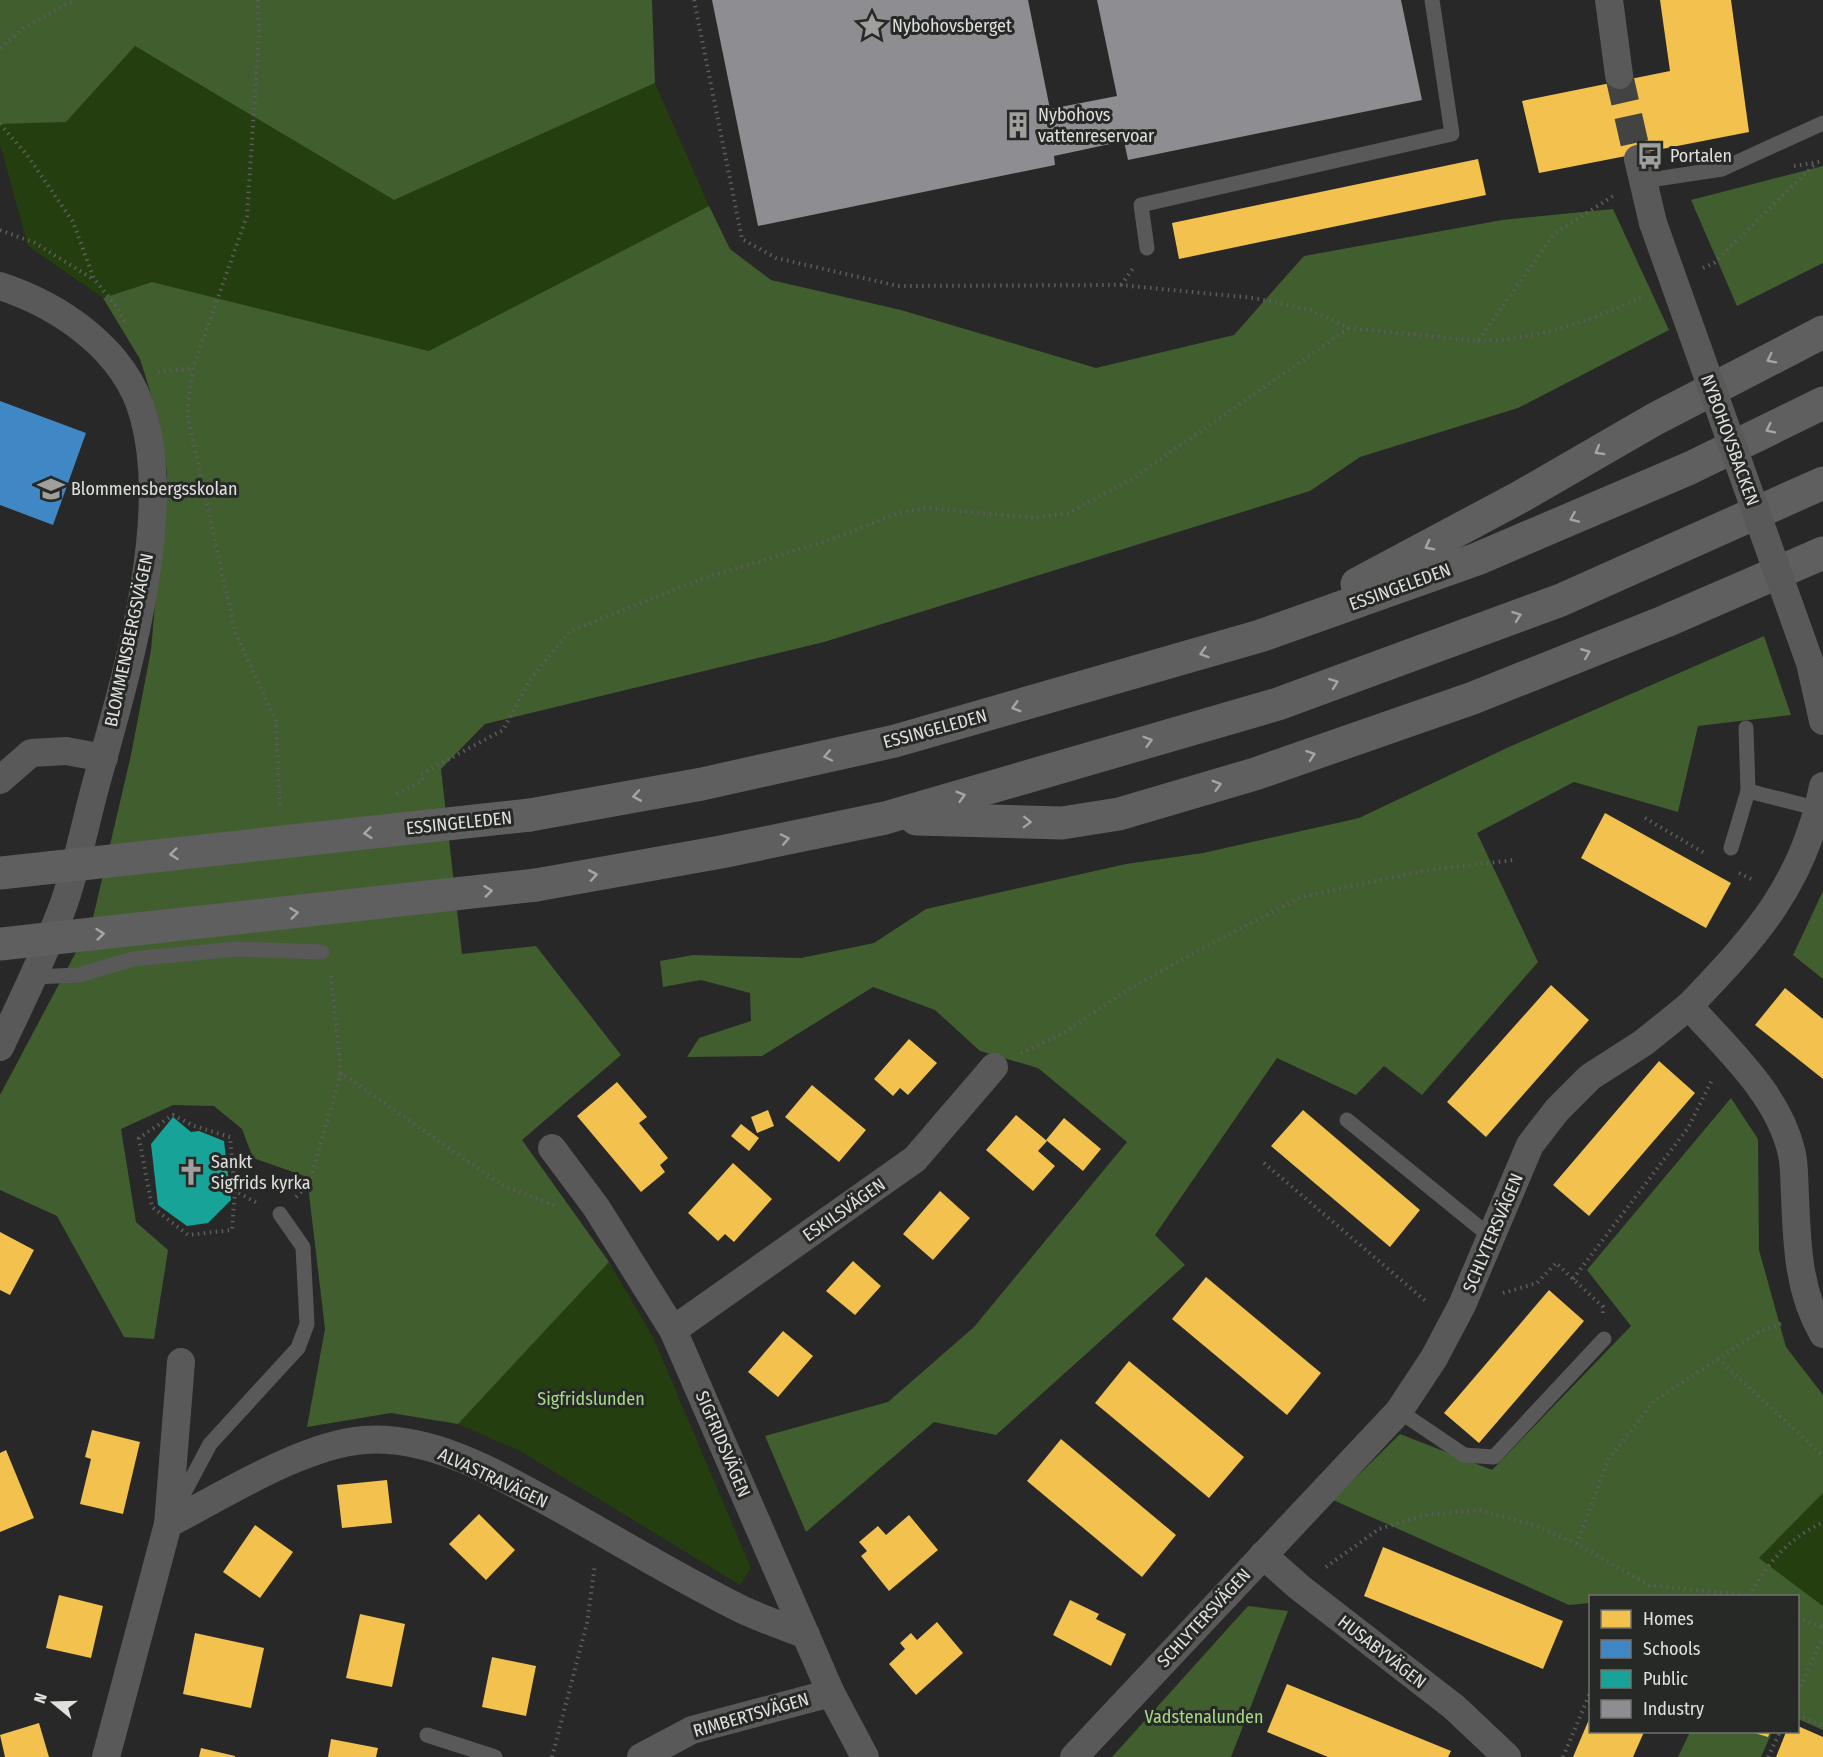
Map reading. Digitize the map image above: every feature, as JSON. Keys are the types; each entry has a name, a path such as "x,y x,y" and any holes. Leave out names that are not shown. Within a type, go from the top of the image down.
{"highway":[{"path":"1260,636 1520,497 1655,418 1823,332"},
{"name":"ESSINGELEDEN","path":"0,873 530,815 702,784 895,741 1260,636 1477,559 1690,468 1823,403"},
{"path":"0,944 536,885 721,852 885,818 1278,704 1561,600 1823,483"},
{"path":"885,818 1062,823 1119,814 1255,774 1473,698 1666,621 1823,553"}],"street":[{"path":"1609,0 1619,75"},
{"name":"NYBOHOVSBACKEN","path":"1640,170 1653,223 1810,663 1823,721"},
{"name":"BLOMMENSBERGSVÄGEN","path":"0,286 54,310 86,332 108,352 126,376 143,413 153,465 152,526 139,610 104,758 63,904 34,977 0,1047"},
{"path":"0,780 31,753 66,751 104,758"},
{"path":"1817,1323 1798,1253 1792,1152 1773,1104 1689,1006 1740,953 1782,896 1810,840 1821,797"},
{"name":"SCHLYTERSVÄGEN","path":"1074,1757 1399,1411 1452,1324 1530,1145 1557,1110 1590,1077 1643,1043 1689,1006"},
{"name":"ESKILSVÄGEN","path":"673,1330 915,1160 994,1067"},
{"name":"SIGFRIDSVÄGEN","path":"552,1148 596,1207 673,1330 831,1693 865,1757"},
{"path":"106,1757 168,1524 181,1362"},
{"name":"ALVASTRAVÄGEN","path":"168,1524 291,1461 328,1447 364,1440 400,1442 451,1454 519,1486 743,1610 806,1635"},
{"name":"HUSABYVÄGEN","path":"1263,1555 1299,1587 1454,1707 1501,1755"},
{"name":"RIMBERTSVÄGEN","path":"641,1757 692,1730 831,1693"}],"lane":[{"path":"1147,248 1141,205 1452,134 1432,0"},
{"path":"1640,170 1722,169 1823,123"},
{"path":"1731,848 1748,791 1746,728"},
{"path":"1748,791 1821,797"},
{"path":"34,977 79,975 134,959 236,949 322,952"},
{"path":"1347,1120 1491,1237"},
{"path":"168,1524 210,1444 298,1348 307,1324 303,1247 280,1214"},
{"path":"1399,1411 1464,1455 1494,1457 1604,1339"},
{"path":"427,1735 495,1757"}],"path":[{"path":"0,48 24,28 74,0"},
{"path":"258,0 260,33 247,216 193,368 187,413 235,632 276,721 281,813"},
{"path":"694,0 742,239 776,258 898,286 1120,285 1254,298 1311,309 1349,328 1478,341 1554,234 1598,204 1640,170"},
{"path":"0,124 27,154 73,222 94,279"},
{"path":"0,230 35,243 94,279 118,308 127,327"},
{"path":"387,799 423,780 421,774 503,730 530,680 570,632 704,578 833,538 898,513 927,508 1035,518 1068,513 1131,479 1349,328"},
{"path":"994,1067 1065,1032 1126,991 1301,897 1427,870 1515,860"},
{"path":"235,1191 280,1214 309,1184 341,1073 333,983 322,952"},
{"path":"1573,1279 1688,1128 1712,1079 1731,1055"},
{"path":"341,1073 502,1185 552,1206 596,1207"},
{"path":"173,1115 194,1126 230,1137 235,1191 232,1230 188,1235 152,1207 139,1138 173,1115"},
{"path":"1264,1163 1452,1324"},
{"path":"1537,1283 1556,1263 1603,1307 1604,1339"},
{"path":"1577,1544 1608,1460 1654,1401 1757,1334 1817,1323"},
{"path":"1718,1359 1823,1456"},
{"path":"1299,1587 1379,1529 1426,1515 1480,1510 1537,1526 1577,1544 1649,1585 1741,1595"},
{"path":"1751,1595 1764,1571 1795,1536 1823,1522"},
{"path":"552,1757 587,1623 599,1530"},
{"path":"1799,1618 1823,1628"},
{"path":"1799,1688 1823,1637"},
{"path":"1563,1757 1589,1695"},
{"path":"1799,1716 1823,1726"},
{"path":"1768,1757 1779,1733"}],"green space":[{"path":"0,0 652,0 655,83 394,200 135,46 66,122 0,124"},
{"path":"135,46 394,200 655,83 709,206 429,351 152,282 103,298 28,246 0,144 0,124 66,122"},
{"path":"1823,166 1823,263 1737,306 1691,200"},
{"path":"709,206 730,249 771,280 901,310 1096,368 1234,335 1304,256 1502,220 1613,209 1669,330 1518,408 1360,457 1310,491 824,642 485,724 441,769 462,954 536,946 621,1055 522,1140 609,1262 458,1424 391,1413 307,1427 325,1329 307,1177 253,1158 242,1129 214,1106 173,1105 121,1129 136,1222 168,1250 154,1339 124,1337 57,1216 0,1190 0,1095 92,922 131,755 151,650 167,473 159,420 140,359 103,298 152,282 429,351"},
{"path":"1764,636 1791,715 1698,726 1678,812 1574,782 1477,833 1538,962 1422,1095 1384,1066 1356,1095 1277,1058 1155,1235 1185,1265 996,1435 934,1422 806,1532 765,1436 888,1402 974,1327 1127,1142 1038,1068 980,1051 935,1010 873,987 762,1056 687,1057 699,1038 751,1021 750,993 701,980 663,987 660,961 693,955 801,958 874,943 926,909 1126,864 1203,853 1359,818 1509,747"},
{"path":"1823,891 1823,979 1793,955"},
{"path":"1731,1098 1758,1139 1759,1250 1786,1347 1823,1395 1823,1493 1759,1558 1823,1606 1823,1730 1799,1719 1799,1595 1589,1595 1589,1603 1569,1605 1333,1500 1400,1434 1492,1470 1631,1326 1587,1270"},
{"name":"Sigfridslunden","path":"609,1262 653,1337 751,1568 740,1585 520,1451 458,1424"},
{"path":"1823,1493 1823,1606 1759,1558"},
{"name":"Vadstenalunden","path":"1248,1606 1288,1611 1231,1757 1112,1757"},
{"path":"1690,1733 1772,1733 1761,1757 1678,1757"}],"building: Homes":[{"path":"1660,0 1731,0 1749,132 1539,173 1522,101 1670,71"},
{"path":"1478,159 1486,195 1179,259 1172,223"},
{"path":"1605,813 1731,883 1706,928 1581,858"},
{"path":"1551,985 1589,1020 1486,1137 1447,1102"},
{"path":"1785,988 1823,1019 1823,1079 1755,1025"},
{"path":"909,1039 937,1063 908,1095 900,1088 893,1096 874,1079"},
{"path":"1659,1061 1695,1093 1589,1216 1553,1185"},
{"path":"617,1082 647,1117 639,1123 668,1158 660,1165 665,1172 641,1192 577,1116"},
{"path":"812,1085 866,1130 839,1162 785,1117"},
{"path":"768,1110 774,1126 757,1133 751,1117"},
{"path":"1303,1110 1420,1210 1390,1247 1271,1146"},
{"path":"1016,1115 1047,1141 1038,1151 1055,1166 1033,1191 986,1150"},
{"path":"1064,1118 1101,1149 1083,1171 1046,1140"},
{"path":"741,1124 759,1138 749,1151 731,1136"},
{"path":"733,1163 772,1199 734,1242 725,1234 718,1241 688,1213"},
{"path":"940,1191 970,1218 933,1260 903,1234"},
{"path":"0,1232 34,1250 10,1295 0,1290"},
{"path":"853,1261 881,1286 855,1315 826,1291"},
{"path":"1206,1277 1321,1373 1287,1415 1172,1319"},
{"path":"1549,1290 1584,1321 1479,1443 1444,1413"},
{"path":"783,1331 813,1356 778,1397 748,1372"},
{"path":"1129,1361 1244,1457 1209,1498 1095,1403"},
{"path":"92,1430 140,1442 123,1514 80,1504 91,1459 85,1457"},
{"path":"1061,1439 1176,1535 1142,1577 1027,1481"},
{"path":"6,1450 34,1518 0,1532 0,1453"},
{"path":"387,1480 392,1523 342,1528 337,1485"},
{"path":"479,1514 515,1550 486,1580 449,1544"},
{"path":"909,1515 938,1550 889,1591 861,1556 867,1551 859,1542 878,1526 886,1535"},
{"path":"255,1525 293,1552 260,1598 223,1572"},
{"path":"1383,1547 1563,1621 1543,1669 1364,1596"},
{"path":"59,1595 103,1606 91,1658 46,1648"},
{"path":"1070,1600 1099,1614 1096,1619 1126,1634 1111,1666 1053,1635"},
{"path":"360,1614 405,1624 392,1687 346,1678"},
{"path":"937,1622 963,1653 916,1695 889,1664 905,1649 900,1643 911,1633 917,1640"},
{"path":"195,1633 264,1648 251,1708 183,1694"},
{"path":"492,1657 536,1666 526,1716 482,1707"},
{"path":"1287,1684 1451,1751 1448,1757 1328,1757 1267,1732"},
{"path":"1589,1719 1589,1733 1644,1733 1633,1757 1573,1757"},
{"path":"39,1723 49,1757 5,1757 0,1735"},
{"path":"1799,1726 1823,1737 1823,1757 1776,1757 1786,1733 1799,1733"},
{"path":"1754,1733 1770,1733 1768,1737"},
{"path":"331,1739 378,1748 376,1757 328,1757"},
{"path":"201,1748 235,1756 235,1757 199,1757"}],"building: Schools":[{"path":"0,401 86,433 53,525 0,505"}],"building: Public":[{"name":"Sankt Sigfrids kyrka","path":"173,1117 191,1132 199,1131 224,1141 231,1200 208,1223 187,1226 158,1205 151,1144"}],"building: Industry":[{"name":"Nybohovs vattenreservoar","path":"712,0 1028,0 1050,109 1117,96 1097,0 1401,0 1422,100 1128,160 1124,141 1054,156 1055,165 758,226"}],"tunnel":[{"path":"1619,75 1638,159"}],"place":[{"name":"Nybohovsberget","path":"872,26"},
{"name":"Nybohovs vattenreservoar","path":"1018,125"},
{"name":"Portalen","path":"1650,156"},
{"name":"Blommensbergsskolan","path":"51,489"},
{"name":"Sankt Sigfrids kyrka","path":"191,1172"}]}
